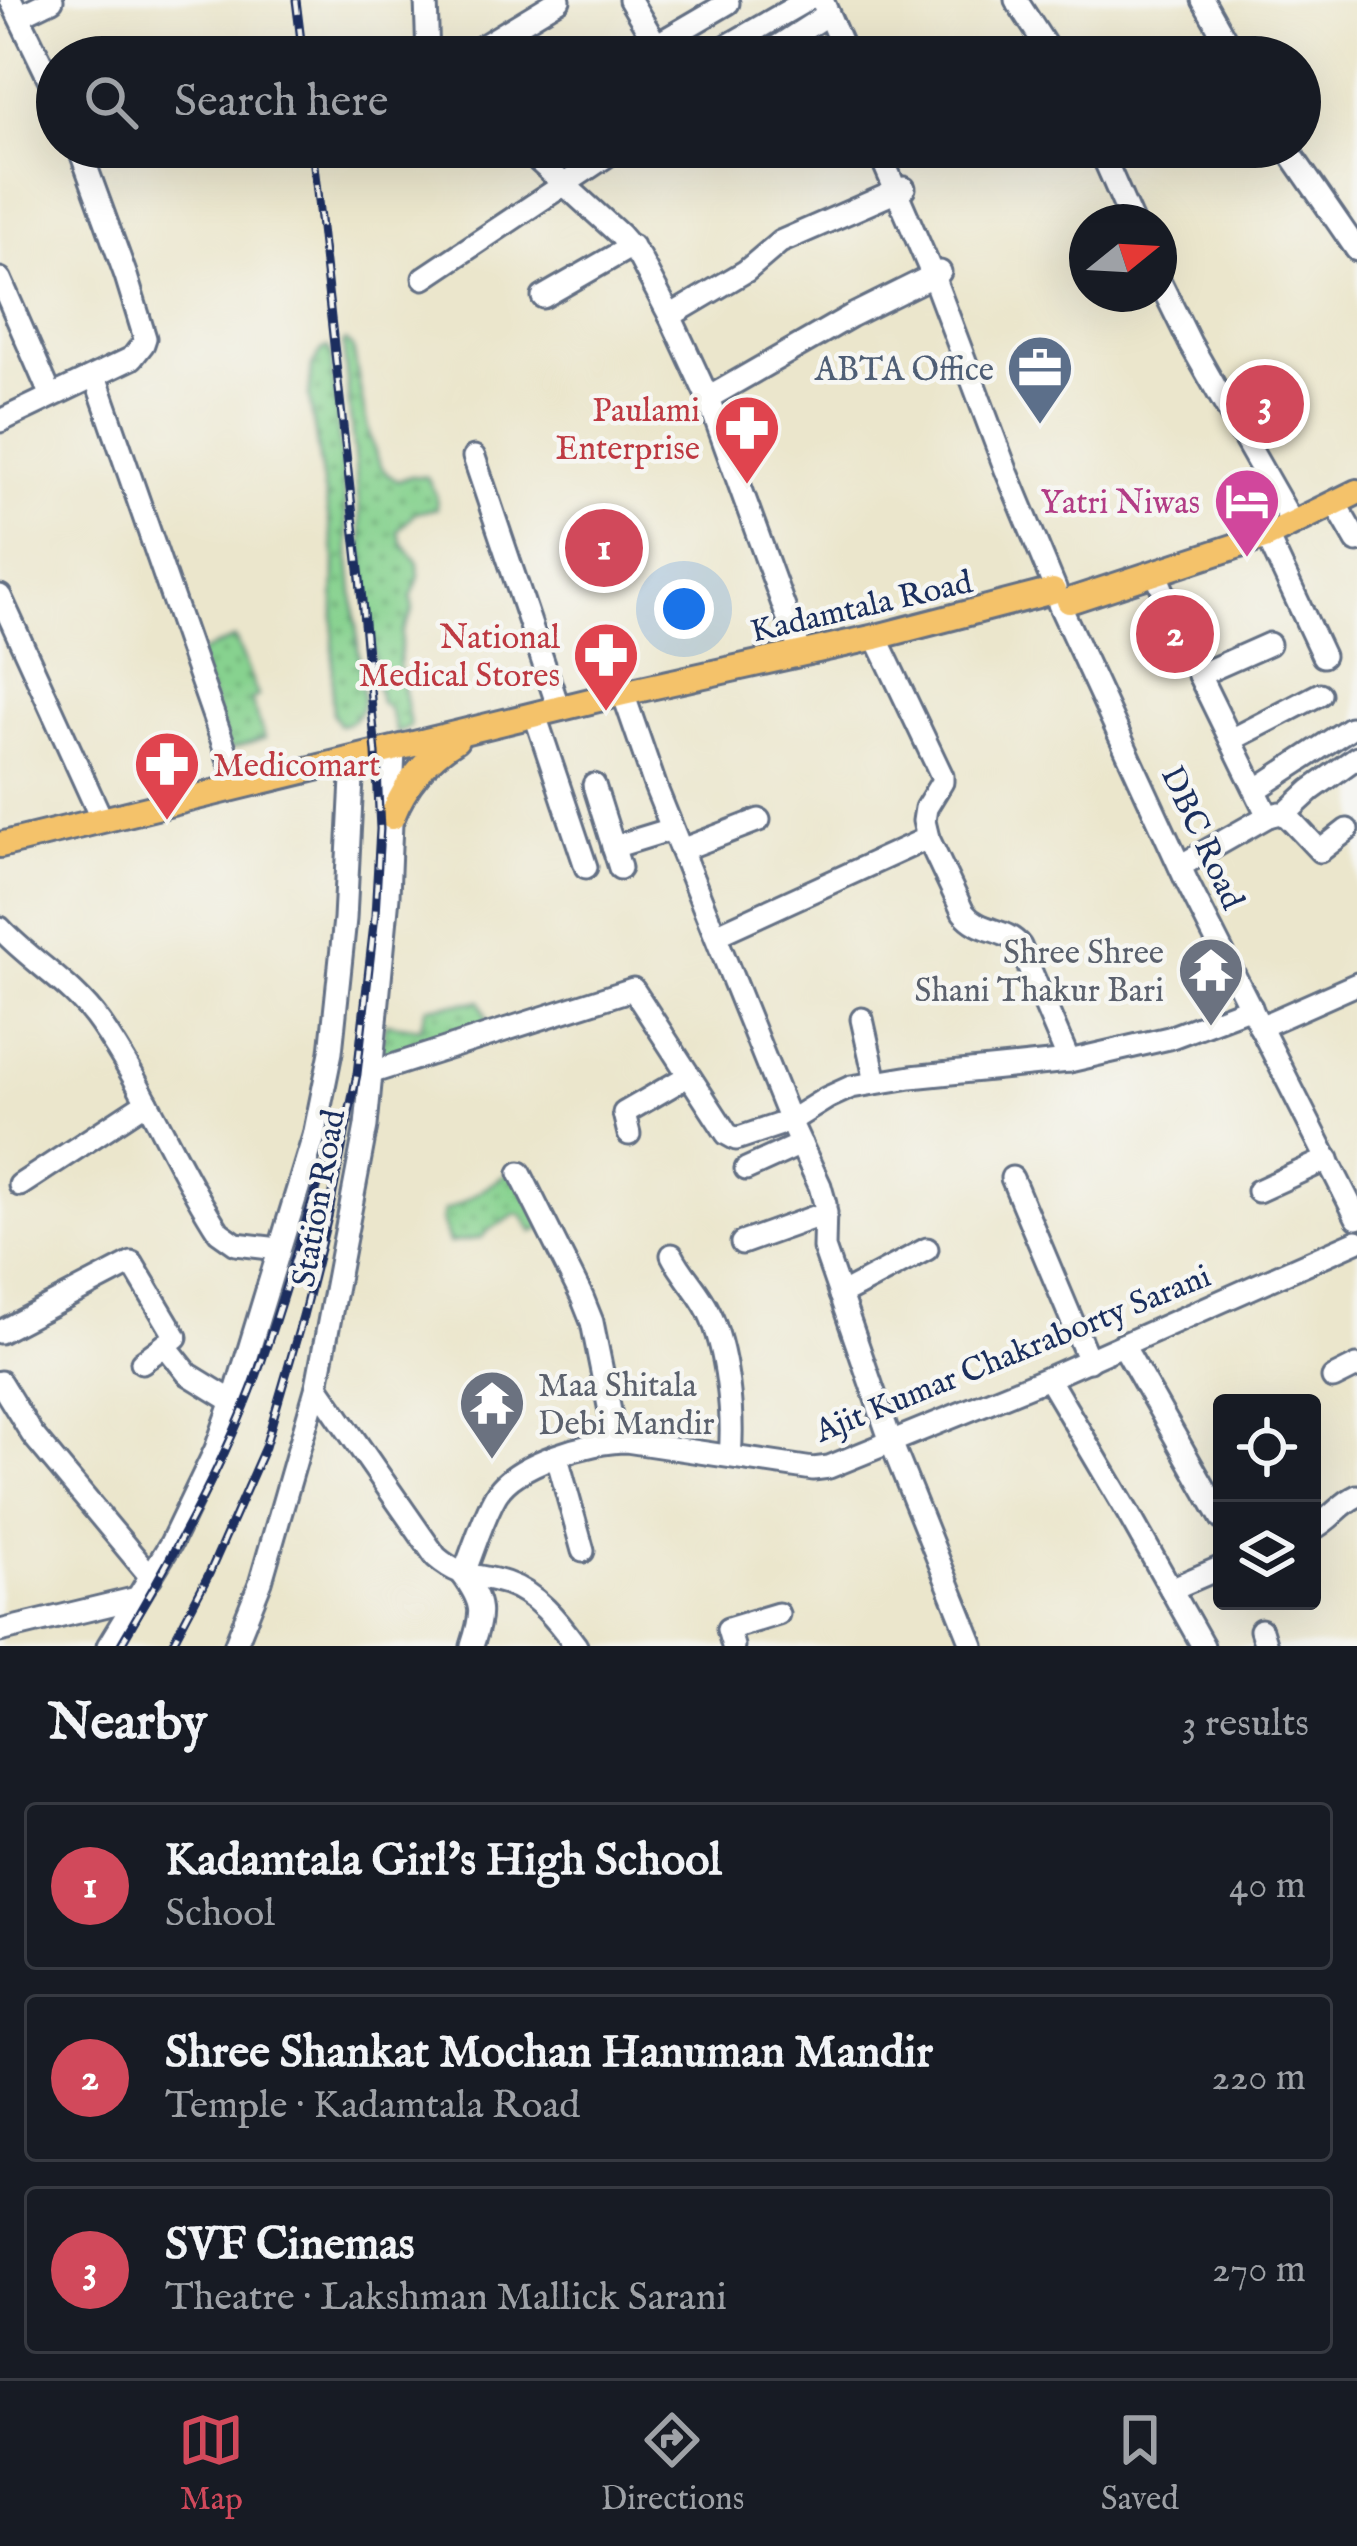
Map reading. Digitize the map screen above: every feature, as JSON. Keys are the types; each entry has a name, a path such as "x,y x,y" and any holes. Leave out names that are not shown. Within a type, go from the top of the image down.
{"main road":[{"name":"Kadamtala Road","path":"0,845 623,693 1155,572 1267,536 1346,497"},
{"path":"392,817 404,790 434,755 464,736 497,725"}],"street":[{"path":"36,51 15,8 52,0"},
{"path":"426,0 427,36"},
{"path":"500,36 560,0"},
{"path":"631,0 651,36"},
{"path":"1016,0 1039,36"},
{"path":"1203,0 1223,36"},
{"path":"681,36 728,2 747,35 819,6"},
{"path":"785,36 819,6"},
{"path":"819,6 833,36"},
{"path":"0,421 131,358 143,344 126,276 87,168"},
{"path":"548,168 632,246 670,316 708,398 801,653"},
{"path":"424,278 586,168"},
{"name":"DBC Road","path":"891,168 936,274 1006,470 1094,674 1180,866 1357,1218"},
{"path":"1108,168 1124,204"},
{"path":"1302,168 1353,237"},
{"path":"670,316 746,271 780,242 900,190"},
{"path":"543,297 632,246"},
{"path":"708,398 851,316 936,274"},
{"path":"0,279 51,396"},
{"path":"1175,312 1294,524"},
{"path":"95,376 238,786"},
{"path":"475,457 586,867"},
{"path":"1346,497 1357,542"},
{"path":"1267,536 1323,656"},
{"path":"1155,572 1198,675 1257,789 1276,815 1320,851 1347,830"},
{"path":"0,596 6,628 102,820"},
{"path":"876,637 942,776 924,814 928,838 970,921 1014,938 1020,946 1069,1061"},
{"path":"1198,675 1270,644"},
{"path":"623,693 676,839 820,1186 826,1213 824,1248 891,1442 973,1646"},
{"path":"1231,740 1320,694"},
{"path":"1257,789 1350,728"},
{"path":"108,1646 188,1509 215,1449 314,1136 331,1052 345,919 374,754"},
{"name":"Station Road","path":"235,1646 262,1582 317,1386 366,1126 392,817 374,754"},
{"path":"1180,866 1276,815 1357,757"},
{"path":"594,785 616,858 759,820"},
{"path":"716,935 928,838"},
{"path":"0,928 56,975 99,1022 219,1232 236,1244 279,1249"},
{"path":"370,1073 633,989 731,1138 743,1138 790,1121 839,1092 875,1082 1069,1061 1255,1017 1357,984"},
{"path":"862,1019 875,1082"},
{"path":"629,1134 624,1113 688,1076"},
{"path":"20,1185 147,1102"},
{"path":"746,1169 801,1144"},
{"path":"1258,1191 1328,1160"},
{"path":"520,1172 587,1310 616,1441"},
{"path":"1012,1178 1089,1360"},
{"path":"742,1243 826,1213"},
{"name":"Ajit Kumar Chakraborty Sarani","path":"463,1575 496,1495 514,1476 556,1457 616,1441 818,1469 1048,1378 1357,1241"},
{"path":"840,1295 927,1249"},
{"path":"672,1255 708,1309 717,1333 733,1426 730,1456"},
{"path":"0,1332 132,1263 176,1337 142,1362"},
{"path":"165,1345 188,1374 232,1402"},
{"path":"1123,1345 1213,1503"},
{"path":"1333,1378 1357,1366"},
{"path":"1048,1378 1203,1646"},
{"path":"0,1382 32,1434 151,1577"},
{"path":"317,1386 436,1557 463,1575 517,1587 549,1612 576,1646"},
{"path":"556,1457 583,1551"},
{"path":"1321,1524 1343,1502 1357,1496"},
{"path":"1171,1589 1213,1571"},
{"path":"463,1575 480,1607 472,1646"},
{"path":"3,1623 137,1598"},
{"path":"733,1646 728,1629 778,1614"}],"green space":[{"path":"346,341 353,348 368,429 383,469 398,481 427,477 436,495 437,508 415,513 398,531 418,563 419,577 411,598 413,611 402,633 399,664 410,726 396,733 377,687"},
{"path":"328,347 363,698 356,717 339,725 332,697 335,559 309,396 312,366"},
{"path":"235,638 258,696 251,700 265,738 229,750 197,654"},
{"path":"480,1001 492,1032 379,1069 385,1023 420,1028 427,1007"},
{"path":"512,1171 544,1227 533,1232 517,1214 481,1238 449,1243 444,1211"}],"railway":[{"path":"296,0 300,36"},
{"path":"171,1646 209,1574 265,1447 303,1316 357,1074 375,915 380,829 376,753 314,168"},
{"path":"120,1646 192,1518 239,1419 324,1167"}],"place":[{"name":"SVF Cinemas","path":"1265,404"},
{"name":"ABTA Office","path":"1040,427"},
{"name":"Paulami Enterprise","path":"747,487"},
{"name":"Kadamtala Girl's High School","path":"604,548"},
{"name":"Yatri Niwas","path":"1247,560"},
{"name":"Shree Shankat Mochan Hanuman Mandir","path":"1175,634"},
{"name":"National Medical Stores","path":"606,714"},
{"name":"Medicomart","path":"167,823"},
{"name":"Shree Shree Shani Thakur Bari","path":"1211,1029"},
{"name":"Maa Shitala Debi Mandir","path":"492,1462"}]}
